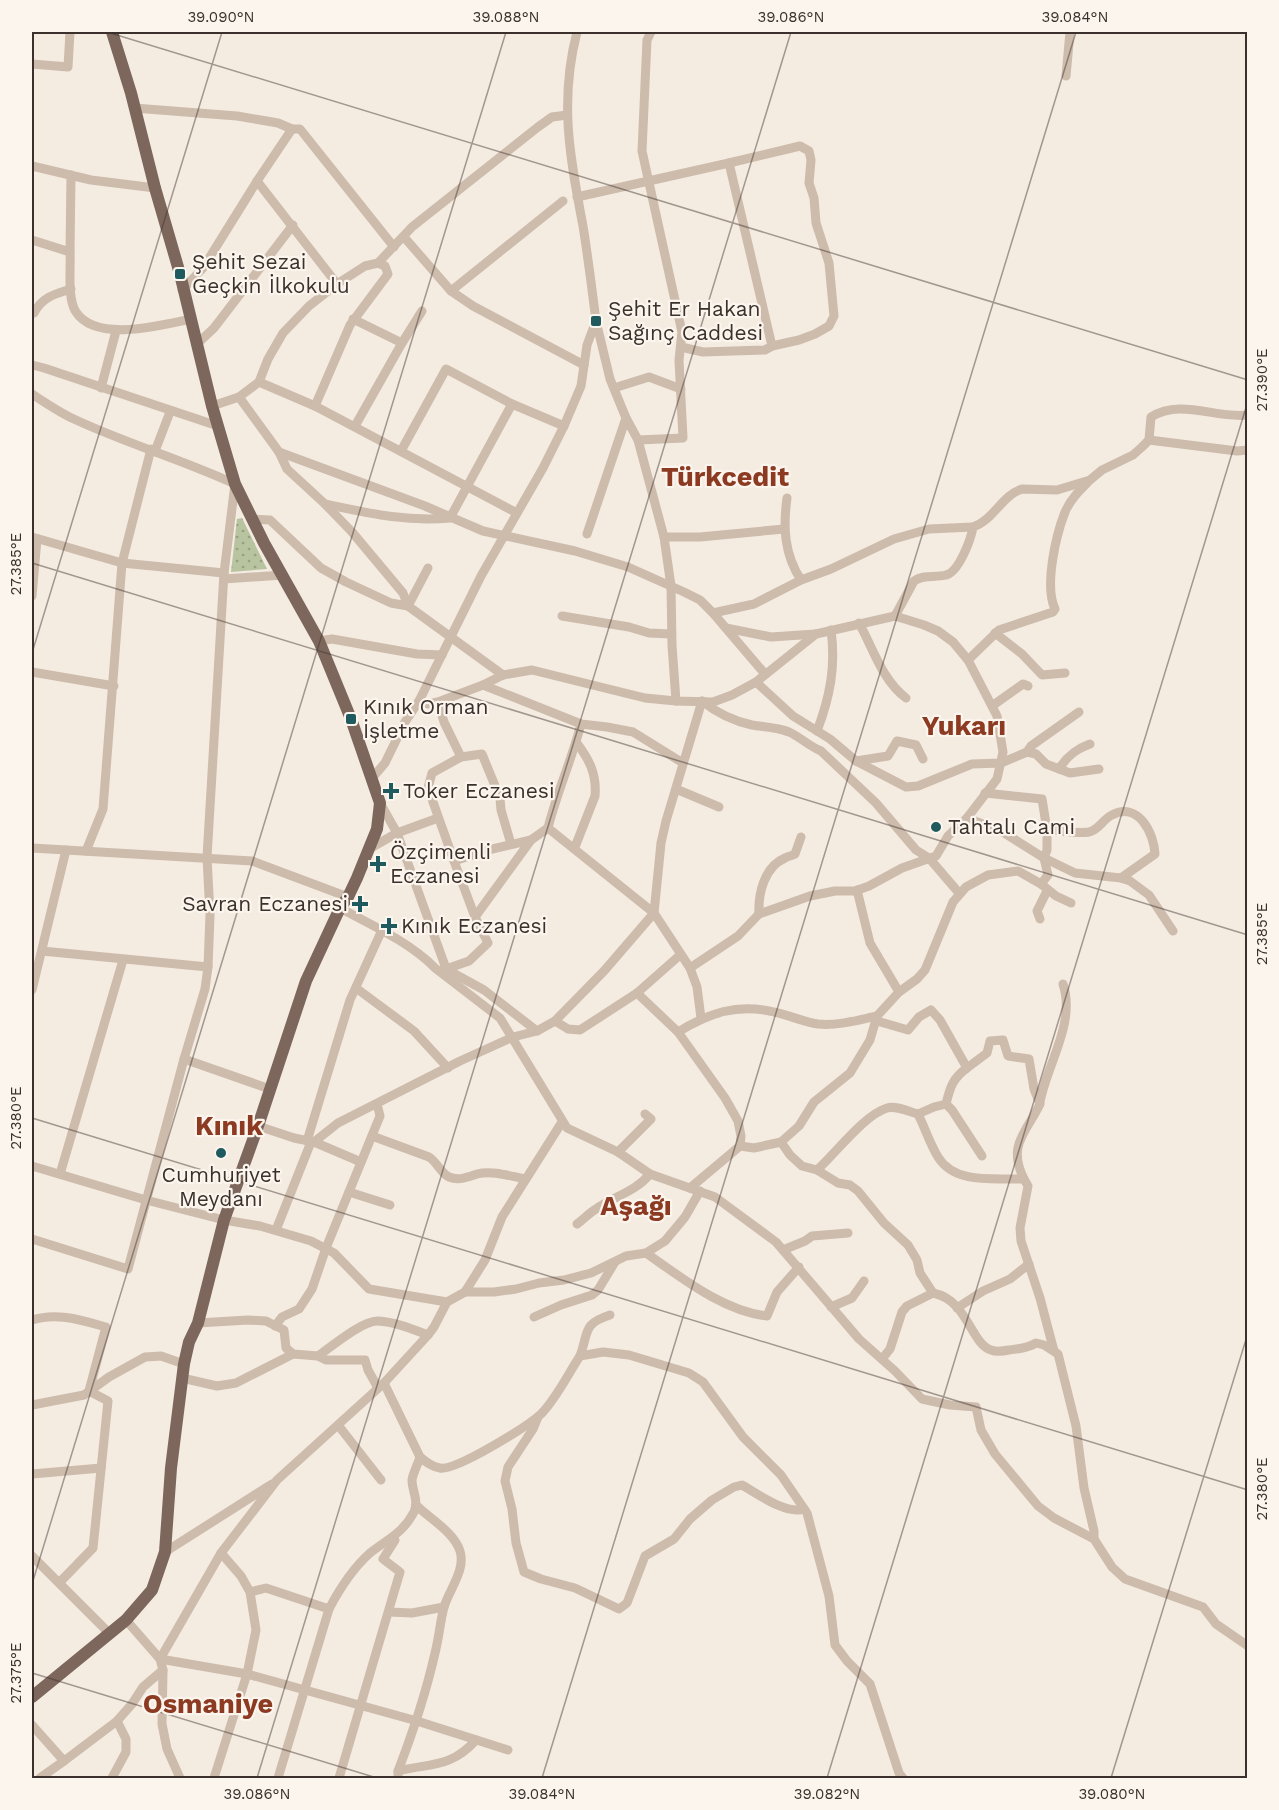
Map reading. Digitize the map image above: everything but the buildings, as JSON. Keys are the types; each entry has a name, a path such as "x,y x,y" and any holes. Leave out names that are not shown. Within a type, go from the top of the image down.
{"main road":[{"path":"32,1697 126,1620 152,1590 165,1552 171,1468 184,1364 189,1342 198,1323 224,1220 306,981 369,849 377,829 381,802 319,641 251,519 235,484 212,405 182,290 180,274 112,32"}],"street":[{"path":"32,64 68,67 70,32"},
{"path":"577,32 569,77 567,115 569,148 596,321 614,388 638,440 664,537 670,586 676,701"},
{"path":"638,440 683,438 682,332 642,151 647,40 651,32"},
{"path":"1066,76 1070,32"},
{"path":"134,108 237,116 300,129 394,247"},
{"path":"212,405 239,397 259,382 268,359 283,333 309,306 365,266 378,263 412,227 538,127 552,117 567,115"},
{"path":"182,290 203,268 292,129"},
{"path":"577,197 800,146 809,151 810,183 816,223 829,263 834,316 829,326 815,334 765,350 703,352 681,347"},
{"path":"729,163 772,346"},
{"path":"32,166 91,180 154,188"},
{"path":"71,175 71,301 76,312 83,320 116,331 164,325 191,318"},
{"path":"257,181 337,284"},
{"path":"451,291 563,201"},
{"path":"197,344 214,328 293,225"},
{"path":"404,237 451,291 473,306 584,365"},
{"path":"32,240 70,252"},
{"path":"315,406 353,319 388,274 385,266 378,263"},
{"path":"32,316 39,303 49,296 71,289"},
{"path":"355,426 422,311"},
{"path":"353,319 402,343"},
{"path":"373,777 385,763 405,722 419,701 502,537 543,468 564,426 581,386 586,345 596,321"},
{"path":"101,388 116,331"},
{"path":"32,365 218,426"},
{"path":"401,452 446,369 512,404 564,426"},
{"path":"614,388 649,377 681,389"},
{"path":"259,382 355,426 517,513"},
{"path":"32,394 74,419 199,467 235,484 224,576 207,857 210,915 205,989 184,1059 129,1269 32,1239"},
{"path":"239,397 279,452 287,469 325,504 403,593 408,606"},
{"path":"450,518 512,404"},
{"path":"968,660 999,630 1053,612 1055,609 1052,603 1052,574 1065,512 1090,480 1102,470 1133,455 1149,440 1151,417 1170,409 1186,408 1220,415 1248,415"},
{"path":"86,850 103,809 122,563 153,450 170,411"},
{"path":"587,534 626,418"},
{"path":"1149,440 1237,451 1248,450"},
{"path":"279,452 502,537 575,551 628,567 670,586 700,600 765,674"},
{"path":"713,613 754,604 801,580 831,569 894,539 929,529 980,525 1017,490 1057,490 1090,480"},
{"path":"787,498 784,529 792,565 801,580"},
{"path":"325,504 412,520 450,518"},
{"path":"251,519 270,520 321,568 391,603 408,606 503,675"},
{"path":"895,616 916,579 952,572 968,544 973,527"},
{"path":"664,537 700,537 784,529"},
{"path":"32,596 34,538 122,563 224,576 283,575"},
{"path":"408,606 428,568"},
{"path":"562,616 629,627 649,633 671,634"},
{"path":"690,968 738,936 759,914 810,896 857,890 902,868 936,856 948,836 967,818 997,779 1001,763 997,716 968,660 953,642 938,631 895,616 816,634 771,637 726,628"},
{"path":"859,623 884,673 906,698"},
{"path":"817,731 827,702 832,672 831,630"},
{"path":"995,633 1022,654 1042,675 1065,673"},
{"path":"419,701 428,704 438,702 483,686 503,675 532,670 645,698 713,702 756,682 816,634"},
{"path":"319,641 332,639 417,654 442,655"},
{"path":"32,672 114,686"},
{"path":"756,682 793,716 830,739 856,761 906,787 918,786 972,764 1001,763 1027,752 1031,746 1079,712"},
{"path":"992,706 1023,684 1028,686"},
{"path":"483,686 581,724 633,732 683,763"},
{"path":"702,701 722,715 751,725 789,732 821,751 876,803 916,850 929,858 959,893"},
{"path":"310,1142 338,1123 448,1068 513,1037 537,1031 555,1021 604,971 654,913 661,843 702,701"},
{"path":"438,702 444,722 461,757"},
{"path":"475,917 531,840 548,828 581,724"},
{"path":"821,751 830,739"},
{"path":"856,761 888,756 897,741 916,745 923,759"},
{"path":"575,847 595,796 595,774 576,742"},
{"path":"1059,769 1065,759 1077,749 1090,744"},
{"path":"1027,752 1036,754 1046,764 1075,773 1099,769"},
{"path":"448,974 469,961 488,943 475,917 428,788 432,773 461,757 482,753 500,798 501,810 511,844"},
{"path":"676,789 719,807"},
{"path":"985,793 1042,799 1044,803 1047,830 1047,850 1044,858 1048,875 1037,911 1040,919"},
{"path":"381,802 397,833 448,974 484,990 537,1031"},
{"path":"1047,830 1091,831 1115,813 1134,813 1146,825 1155,854 1150,860 1121,878"},
{"path":"369,849 397,833 438,818"},
{"path":"967,818 1001,831 1044,858 1075,873 1130,881 1149,896 1173,931"},
{"path":"548,828 575,847 654,913 690,968 701,1018"},
{"path":"759,914 759,898 763,884 774,867 784,858 795,854 801,837"},
{"path":"454,861 531,840"},
{"path":"32,848 252,861 348,897"},
{"path":"32,990 66,850"},
{"path":"740,1146 754,1148 781,1142 799,1126 814,1102 850,1073 870,1040 877,1018 898,992 917,979 925,970 944,921 959,893 974,881 988,875 1022,871 1071,903"},
{"path":"857,890 870,944 898,992"},
{"path":"340,908 382,930 448,974 500,1018 567,1128 618,1152 650,1174 715,1197 776,1242 859,1339 922,1399 950,1405 976,1407 981,1430 995,1454 1038,1506 1054,1518 1094,1539 1112,1567 1125,1579 1203,1607 1216,1624 1248,1646"},
{"path":"276,1230 310,1142 336,1044 356,988 382,930"},
{"path":"42,951 208,967"},
{"path":"555,1021 568,1029 580,1030 638,993 680,955"},
{"path":"60,1174 123,960"},
{"path":"1053,1351 1051,1335 1021,1241 1020,1228 1028,1186 1019,1168 1017,1147 1040,1104 1042,1090 1054,1060 1067,997 1063,984"},
{"path":"356,988 414,1031 448,1068"},
{"path":"638,993 678,1032 725,1098 738,1121 740,1146 690,1188"},
{"path":"678,1032 701,1018 730,1009 774,1012 797,1020 820,1024 847,1023 877,1018 908,1030 919,1017 931,1010 940,1020 967,1068"},
{"path":"946,1104 949,1089 956,1077 987,1053 990,1041 1003,1040 1008,1056 1029,1059 1034,1089 1040,1104"},
{"path":"184,1059 270,1089"},
{"path":"275,1326 282,1317 295,1312 306,1300 317,1278 326,1248 380,1116 377,1104"},
{"path":"817,1170 859,1127 887,1108 898,1107 918,1114 946,1104"},
{"path":"946,1104 982,1156"},
{"path":"618,1152 651,1119 645,1114"},
{"path":"918,1114 939,1159 956,1172 969,1178 1024,1179"},
{"path":"159,1659 221,1553 278,1480 381,1385 428,1335 447,1302 465,1292 485,1260 502,1216 562,1122"},
{"path":"258,1126 310,1142 361,1162"},
{"path":"372,1136 429,1157 435,1161 442,1172 452,1178 467,1178 479,1173 493,1173 525,1179"},
{"path":"781,1142 801,1166 817,1170 838,1183 850,1185 858,1191 884,1223 908,1245 917,1260 920,1273 933,1293"},
{"path":"32,1166 146,1200 224,1220 260,1226 311,1241 334,1253 369,1289 447,1302"},
{"path":"576,1224 587,1218 595,1209 631,1190 650,1174"},
{"path":"465,1292 494,1292 564,1280 591,1273 633,1254 646,1253 655,1249 672,1233 685,1217 700,1191"},
{"path":"349,1192 390,1205"},
{"path":"783,1250 812,1236 848,1233"},
{"path":"646,1253 688,1282 726,1302 754,1314 767,1316 777,1292 799,1267"},
{"path":"534,1317 592,1295 598,1290 616,1261"},
{"path":"957,1308 983,1291 1010,1279 1029,1264"},
{"path":"831,1307 852,1298 864,1281"},
{"path":"882,1359 890,1349 902,1312 907,1306 933,1293 943,1295 957,1308 982,1344 991,1350 1012,1350 1036,1343 1058,1354 1076,1426 1084,1488 1094,1539"},
{"path":"610,1315 595,1320 588,1328 580,1356 538,1416 533,1429 508,1467 505,1482 512,1509 516,1543 524,1572 575,1588 619,1609 627,1603 645,1556 674,1539 690,1519 712,1500 734,1487 742,1485 788,1510 804,1509"},
{"path":"32,1320 43,1316 69,1317 106,1327 89,1391"},
{"path":"198,1323 248,1320 266,1322 284,1330 286,1348 293,1354"},
{"path":"318,1356 351,1332 376,1320 428,1335"},
{"path":"580,1356 603,1353 629,1355 689,1373 702,1382 743,1437 781,1474 804,1509 829,1596 835,1646 870,1684 903,1779"},
{"path":"182,1378 218,1386 236,1383 293,1354 318,1356 326,1360 365,1360 368,1370 381,1385 420,1457 442,1469 454,1467 538,1416"},
{"path":"32,1405 84,1395 109,1377 145,1357 161,1356 184,1364"},
{"path":"59,1583 93,1548 108,1401 89,1391"},
{"path":"338,1425 381,1480"},
{"path":"278,1779 329,1610 339,1589 353,1571 371,1553 403,1528 416,1505 412,1479 420,1457"},
{"path":"32,1474 101,1468"},
{"path":"165,1552 278,1480"},
{"path":"398,1775 417,1721 444,1608 462,1560 451,1536 416,1505"},
{"path":"339,1779 400,1572 383,1559 395,1541 393,1538"},
{"path":"214,1779 246,1674 256,1630 250,1592 241,1575 221,1553"},
{"path":"32,1558 109,1633"},
{"path":"250,1592 266,1588 329,1610"},
{"path":"389,1612 412,1613 444,1608"},
{"path":"126,1620 159,1659 163,1670 162,1724 167,1749 180,1779"},
{"path":"159,1659 246,1674 417,1721 508,1750"},
{"path":"32,1776 39,1779 117,1721 143,1687 163,1670"},
{"path":"112,1779 126,1752 126,1739 117,1721"},
{"path":"32,1725 64,1761"},
{"path":"398,1775 448,1762 466,1751 476,1740"}],"green space":[{"path":"242,518 267,569 231,572 237,519"}],"place":[{"name":"Şehit Sezai Geçkin İlkokulu","path":"180,274"},
{"name":"Şehit Er Hakan Sağınç Caddesi","path":"596,321"},
{"name":"Kınık Orman İşletme","path":"351,719"},
{"name":"Toker Eczanesi","path":"391,791"},
{"name":"Tahtalı Cami","path":"936,827"},
{"name":"Özçimenli Eczanesi","path":"378,864"},
{"name":"Savran Eczanesi","path":"360,904"},
{"name":"Kınık Eczanesi","path":"389,926"},
{"name":"Cumhuriyet Meydanı","path":"221,1153"}],"district":[{"name":"Türkcedit","path":"725,477"},
{"name":"Yukarı","path":"964,726"},
{"name":"Kınık","path":"229,1126"},
{"name":"Aşağı","path":"636,1206"},
{"name":"Osmaniye","path":"208,1704"}]}
